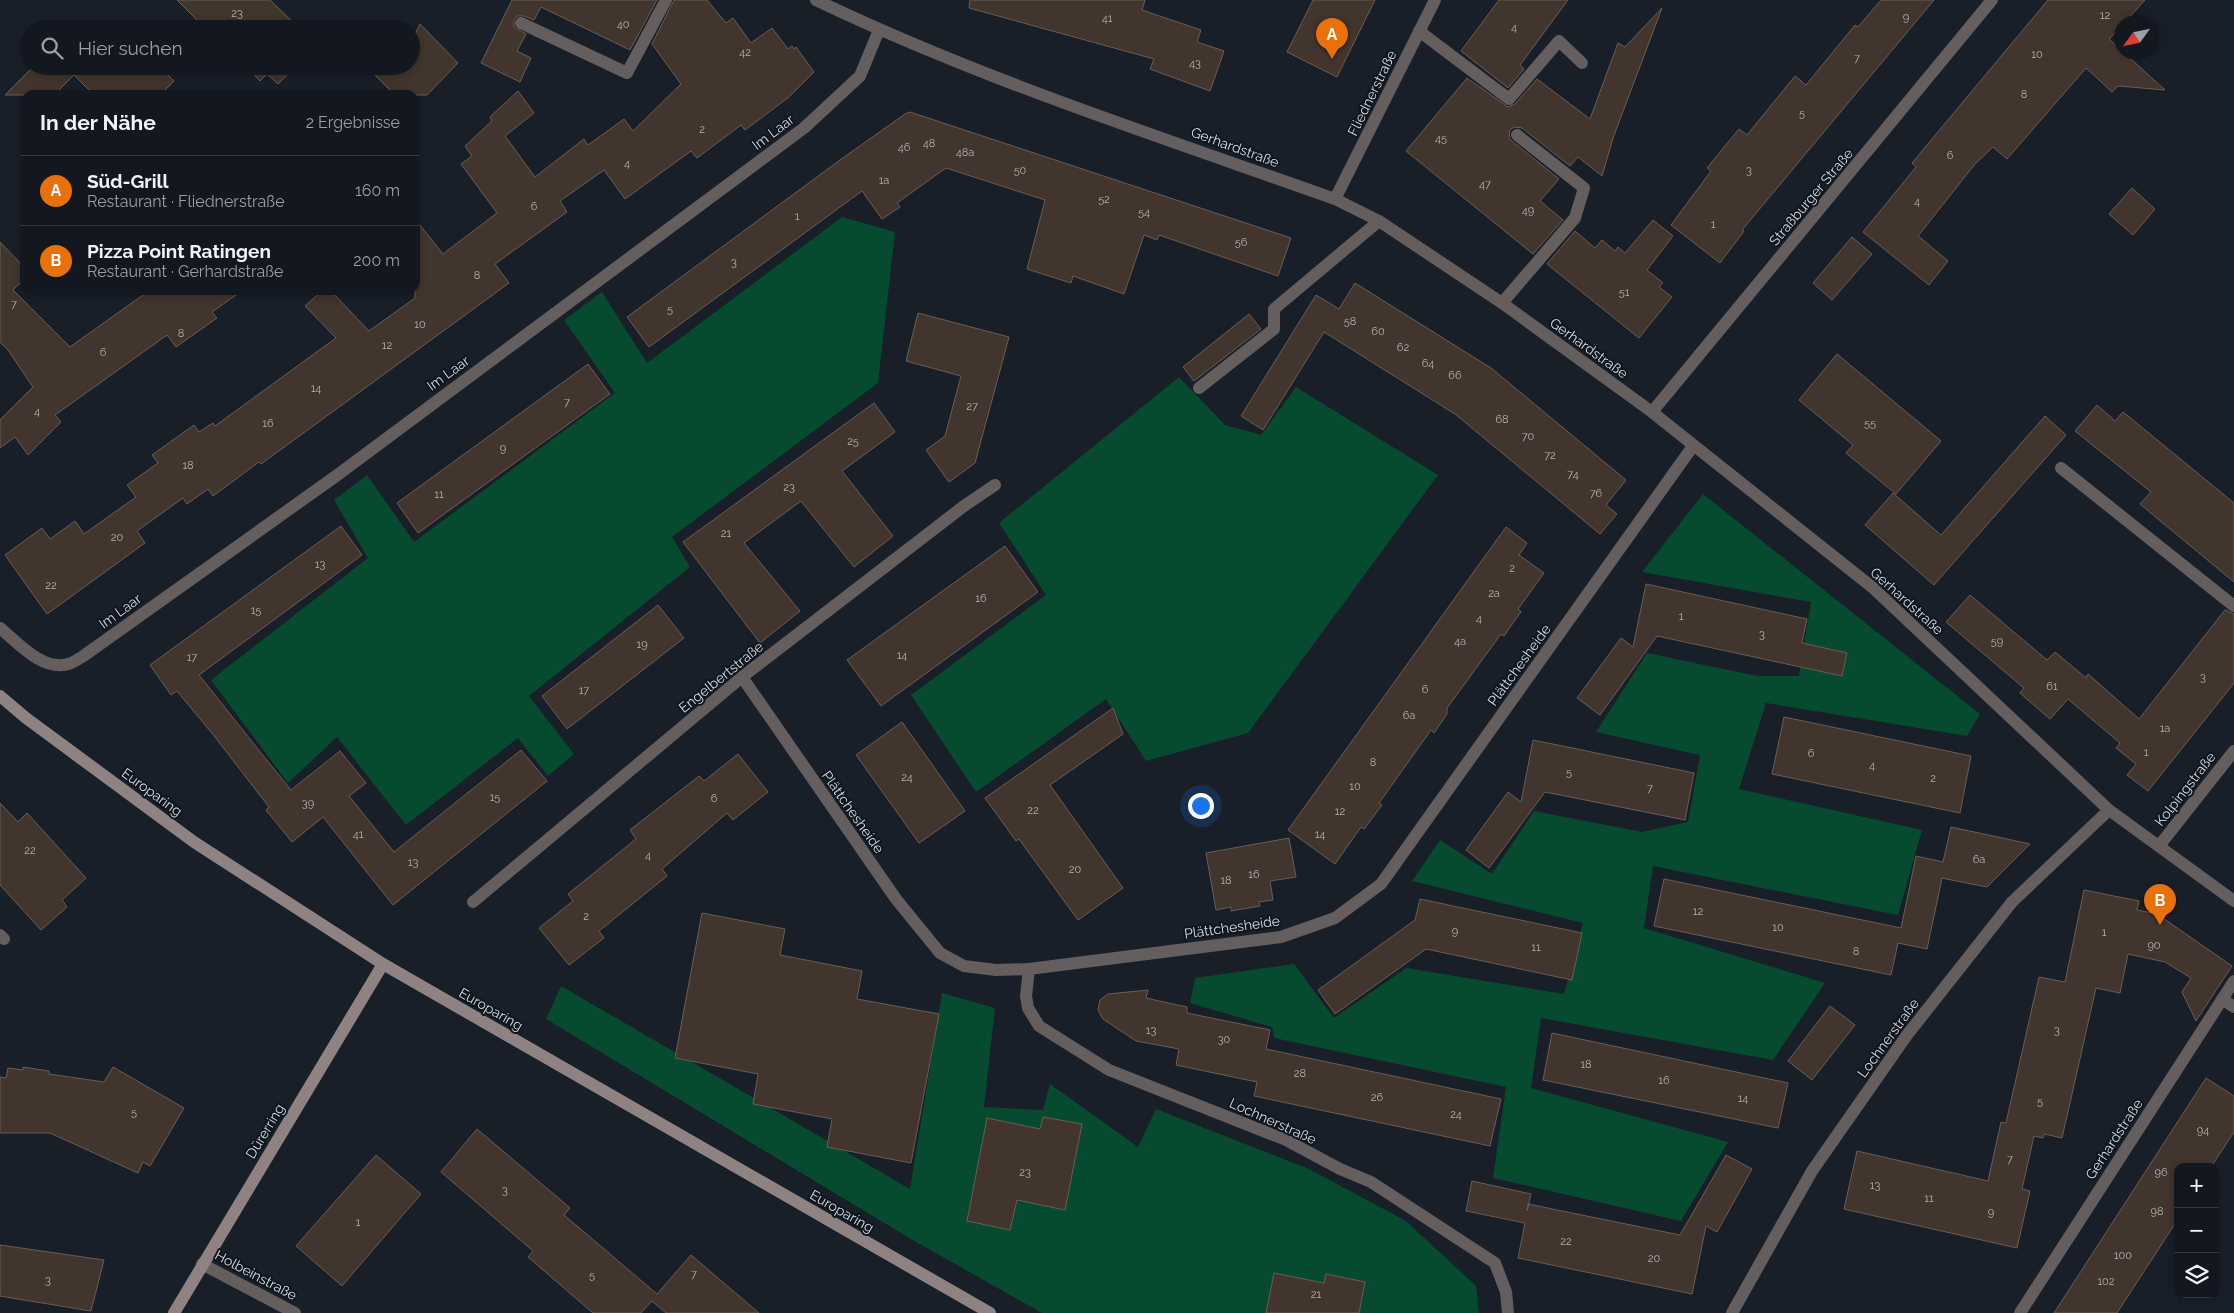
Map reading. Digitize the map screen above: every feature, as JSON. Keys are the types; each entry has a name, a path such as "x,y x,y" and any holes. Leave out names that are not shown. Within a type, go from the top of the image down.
{"main road":[{"name":"Europaring","path":"0,696 26,718 194,842 383,964 990,1313"},
{"name":"Dürerring","path":"174,1313 383,964"}],"street":[{"path":"520,23 627,73 666,0"},
{"name":"Gerhardstraße","path":"816,0 879,30 1040,93 1335,199 1379,221 1502,303 1652,412 1872,587 2109,810 2234,901"},
{"name":"Fliednerstraße","path":"1335,199 1435,0"},
{"name":"Straßburger Straße","path":"1652,412 1992,0"},
{"name":"Im Laar","path":"0,628 39,659 49,664 67,665 82,657 336,476 804,128 860,76 879,30"},
{"path":"1419,31 1510,99 1559,41 1582,63"},
{"path":"1502,303 1575,218 1584,188 1517,135"},
{"path":"1199,388 1274,329 1274,310 1379,221"},
{"name":"Plättchesheide","path":"742,677 896,900 940,953 964,966 996,970 1028,969 1280,937 1335,918 1381,884 1693,446"},
{"path":"2061,468 2234,606"},
{"name":"Engelbertstraße","path":"473,902 742,677 956,512 995,485"},
{"name":"Kolpingstraße","path":"2159,846 2234,751"},
{"name":"Lochnerstraße","path":"1732,1313 1812,1171 1907,1035 2012,902 2109,810"},
{"name":"Lochnerstraße","path":"1028,969 1026,996 1028,1008 1039,1026 1109,1070 1286,1140 1340,1169 1371,1182 1495,1263 1506,1292 1508,1313"},
{"name":"Gerhardstraße","path":"2020,1313 2234,981"},
{"path":"2222,999 2234,1007"},
{"name":"Holbeinstraße","path":"202,1264 295,1313"}],"green space":[{"path":"842,217 895,232 878,383 672,537 690,567 529,696 574,754 548,776 518,738 406,825 337,737 288,783 211,680 368,558 334,500 367,475 414,542 615,393 564,320 602,292 647,363"},
{"path":"1179,377 1225,425 1261,435 1296,387 1438,475 1248,733 1146,761 1106,699 976,792 911,695 1046,595 999,523"},
{"path":"1703,494 1980,714 1967,736 1766,703 1739,789 1922,830 1898,915 1653,866 1644,928 1825,983 1773,1060 1541,1018 1531,1088 1728,1142 1681,1221 1493,1178 1506,1087 1274,1038 1272,1027 1190,1003 1195,978 1294,964 1334,1018 1406,968 1564,994 1583,923 1412,881 1440,840 1492,874 1534,811 1642,832 1688,822 1700,755 1596,732 1647,653 1757,676 1799,676 1811,602 1642,572"},
{"path":"561,986 910,1189 942,993 995,1008 984,1107 1043,1110 1050,1084 1138,1147 1156,1109 1309,1169 1406,1221 1476,1286 1479,1313 1042,1313 911,1239 546,1019"}],"building":[{"path":"177,0 270,0 291,20 197,20"},
{"path":"512,0 657,0 630,50 541,7 534,20 524,16 517,16 514,20 514,27 526,34 517,51 531,58 520,82 481,63"},
{"path":"674,0 707,0 726,23 733,18 751,43 772,28 788,49 792,46 794,49 796,47 814,72 789,97 745,130 741,125 697,158 691,151 625,199 604,170 560,201 567,212 495,264 509,283 261,464 259,462 213,496 208,489 187,504 183,498 137,531 145,543 47,614 5,555 42,528 50,539 75,521 84,534 136,497 127,485 158,463 152,455 194,425 199,432 213,423 215,426 336,338 305,306 317,295 335,295 369,331 415,298 415,295 420,295 420,225 443,254 497,213 461,164 472,156 465,146 492,121 490,117 518,91 534,113 505,136 535,177 584,139 588,145 624,119 633,131 681,84 652,44"},
{"path":"970,0 1145,0 1142,10 1201,30 1197,42 1224,51 1210,91 1150,69 1154,59 969,8"},
{"path":"1313,0 1375,0 1337,77 1287,52"},
{"path":"1499,0 1568,0 1520,65 1524,69 1508,88 1461,51"},
{"path":"1881,0 1934,0 1742,230 1744,231 1720,263 1671,225 1711,171 1707,168 1739,129 1747,135 1795,76 1806,85 1855,25 1858,27"},
{"path":"2048,0 2145,0 2131,15 2114,15 2114,34 2109,39 2114,44 2114,60 2132,60 2165,90 2118,86 2112,92 2086,68 2007,159 1993,147 1975,164 1918,236 1948,261 1929,285 1863,232 1916,167 1912,163"},
{"path":"1662,8 1613,138 1602,176 1578,157 1570,166 1522,128 1514,127 1510,130 1509,138 1512,141 1559,179 1540,201 1563,220 1533,254 1406,151 1467,78 1508,107 1515,104 1537,79 1590,119 1618,43 1625,47"},
{"path":"420,24 458,63 427,95 420,95 420,90 390,90 375,75 420,75"},
{"path":"25,75 74,75 59,90 20,90 20,95 5,95"},
{"path":"74,75 168,75 174,81 165,90 89,90"},
{"path":"254,75 266,75 260,81"},
{"path":"268,75 287,75 278,84"},
{"path":"910,112 1291,238 1278,276 1159,235 1157,240 1144,235 1124,294 1073,276 1071,283 1027,269 1045,200 946,168 897,203 900,207 882,219 862,191 649,347 627,317 840,160"},
{"path":"2132,188 2155,209 2133,235 2109,214"},
{"path":"1653,220 1673,236 1647,270 1663,283 1659,287 1672,297 1639,338 1547,264 1575,231 1595,248 1602,240 1615,251 1618,247 1625,253"},
{"path":"1852,237 1872,254 1832,300 1813,283"},
{"path":"0,242 20,263 20,283 13,290 70,347 143,295 236,295 212,312 217,318 176,347 167,335 55,415 61,422 28,455 15,437 0,448 0,420 33,387 8,350 0,342"},
{"path":"1355,283 1491,368 1626,480 1606,505 1617,514 1600,534 1455,414 1324,332 1263,430 1241,416 1316,295 1339,309"},
{"path":"918,313 1009,337 975,463 949,482 926,450 945,436 961,376 906,361"},
{"path":"1249,314 1261,329 1194,381 1183,367"},
{"path":"1837,354 1941,441 1896,494 1846,453 1853,445 1799,400"},
{"path":"588,364 610,394 418,533 397,503"},
{"path":"874,403 895,432 842,471 893,536 854,567 801,501 744,543 800,611 760,643 683,542"},
{"path":"2097,405 2115,421 2123,412 2234,503 2234,582 2140,504 2151,492 2075,431"},
{"path":"2045,416 2066,435 1934,585 1865,525 1893,493 1941,535"},
{"path":"341,526 362,555 199,675 261,753 291,790 340,751 366,783 349,796 394,852 521,750 547,781 393,905 323,817 292,842 266,810 269,807 215,737 177,691 171,695 150,665"},
{"path":"1506,527 1527,543 1519,555 1544,573 1518,609 1521,612 1504,636 1501,634 1447,708 1447,714 1434,733 1431,730 1379,803 1382,805 1364,829 1361,827 1335,864 1288,830"},
{"path":"1005,546 1038,592 881,706 847,660"},
{"path":"1646,584 1807,619 1802,643 1847,653 1842,676 1657,636 1600,715 1577,698 1621,638 1633,647"},
{"path":"1970,595 2047,660 2055,652 2086,678 2088,674 2139,719 2225,610 2234,614 2234,683 2148,791 2127,775 2136,764 2116,748 2120,743 2068,699 2050,719 2020,693 2024,688 1946,622"},
{"path":"658,605 684,638 567,729 542,696"},
{"path":"1113,708 1123,734 1050,785 1123,888 1078,920 1019,839 1016,841 985,798"},
{"path":"1784,717 1971,756 1960,813 1772,774"},
{"path":"902,722 965,811 919,843 856,755"},
{"path":"1533,740 1694,773 1685,820 1545,792 1489,868 1466,850 1508,792 1521,802"},
{"path":"738,754 768,792 733,820 727,813 662,869 667,876 599,931 604,938 569,965 539,928 573,901 568,894 636,839 630,830 699,776 704,781"},
{"path":"0,803 18,822 27,813 86,878 62,900 67,907 41,930 0,885"},
{"path":"1951,827 2030,844 1987,887 1942,878 1927,949 1898,943 1891,975 1654,926 1664,879 1901,928 1916,856 1943,862"},
{"path":"1289,838 1296,877 1270,881 1273,900 1259,902 1260,906 1231,911 1231,907 1216,910 1206,853"},
{"path":"2084,890 2139,901 2137,910 2157,914 2232,966 2196,1021 2182,992 2191,978 2165,962 2128,954 2120,993 2096,988 2062,1138 2044,1134 2043,1138 2034,1136 2022,1189 2030,1191 2017,1248 1844,1209 1857,1151 1988,1181 2001,1122 2006,1123 2039,977 2065,982"},
{"path":"1420,899 1582,933 1572,980 1426,949 1335,1014 1318,990 1415,920"},
{"path":"702,913 785,929 780,955 862,971 857,999 939,1014 911,1163 827,1147 832,1119 753,1104 758,1074 675,1058"},
{"path":"1148,990 1146,998 1187,1007 1187,1013 1270,1030 1266,1049 1501,1099 1490,1146 1254,1096 1257,1082 1176,1065 1179,1049 1136,1041 1103,1019 1098,1010 1100,1000 1108,994"},
{"path":"1830,1006 1855,1025 1812,1080 1788,1061"},
{"path":"1552,1033 1788,1083 1778,1128 1543,1080"},
{"path":"23,1067 49,1071 49,1074 104,1082 113,1067 184,1108 150,1166 143,1162 138,1173 50,1133 0,1133 0,1077 6,1078 8,1068 23,1070"},
{"path":"2206,1078 2234,1096 2234,1132 2214,1163 2174,1163 2174,1225 2117,1313 2054,1313"},
{"path":"1043,1117 1082,1124 1065,1210 1017,1200 1010,1230 967,1221 987,1118 1040,1129"},
{"path":"477,1129 570,1208 564,1215 657,1294 691,1255 759,1313 666,1313 652,1301 641,1313 593,1313 528,1257 533,1251 441,1172"},
{"path":"376,1155 421,1194 342,1286 296,1246"},
{"path":"1726,1155 1752,1169 1717,1232 1706,1226 1692,1294 1518,1258 1525,1223 1466,1211 1472,1181 1531,1194 1529,1204 1680,1235"},
{"path":"0,1245 104,1260 91,1311 0,1296"},
{"path":"1274,1273 1324,1283 1326,1274 1365,1282 1359,1313 1266,1313"}],"place":[{"name":"Süd-Grill","path":"1332,59"},
{"name":"Pizza Point Ratingen","path":"2160,925"}]}
